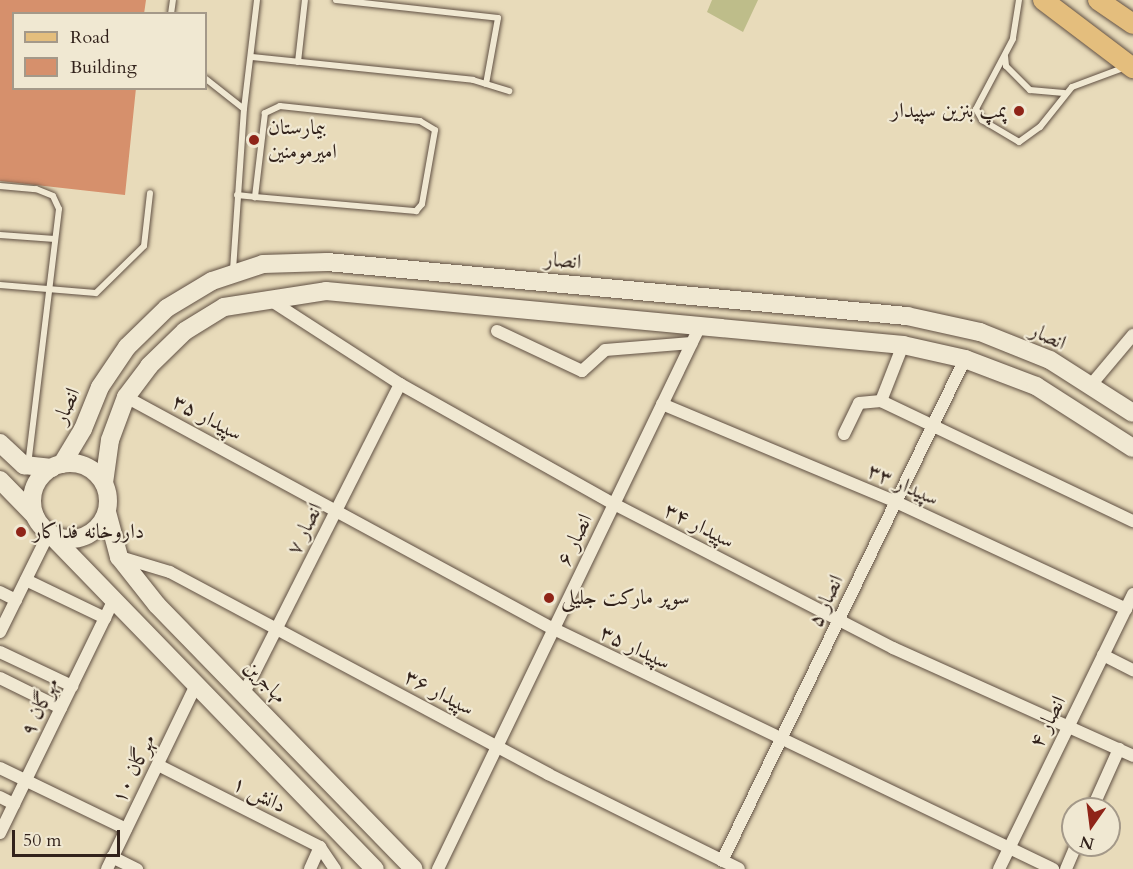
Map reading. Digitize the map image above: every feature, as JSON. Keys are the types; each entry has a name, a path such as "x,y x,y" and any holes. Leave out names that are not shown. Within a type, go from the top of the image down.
{"main road":[{"path":"1042,0 1133,69"},
{"path":"1098,0 1133,24"},
{"name":"انصار","path":"57,466 83,429 100,387 127,347 166,308 212,280 263,264 327,262 907,316 980,332 1050,360 1133,413"},
{"path":"450,302 453,273"},
{"path":"49,533 79,538 96,529 107,512 104,483 110,440 126,397 149,366 185,332 224,307 266,298 326,291 903,345 965,359 1036,386 1133,448"},
{"path":"700,326 711,298"},
{"path":"0,443 28,465 90,469 104,483"},
{"path":"35,516 33,494 43,474 57,466"},
{"path":"2,484 375,869"},
{"name":"مهاجرین","path":"107,512 119,557 157,605 414,869"}],"street":[{"name":"سپیدار ۳۴","path":"266,298 400,384 614,504 839,620 1067,728 1133,756"},
{"name":"انصار ۶","path":"438,869 700,326"},
{"path":"496,331 582,371 605,350 692,343"},
{"path":"1090,386 1133,335"},
{"path":"881,401 903,345"},
{"name":"انصار ۵","path":"722,861 965,359"},
{"name":"انصار ۷","path":"244,693 400,384"},
{"name":"سپیدار ۳۵","path":"126,397 554,629 780,741 1053,869"},
{"path":"844,434 859,403 881,401 935,424 1133,521"},
{"name":"سپیدار ۳۳","path":"663,404 896,502 1126,609"},
{"path":"1,626 49,533"},
{"name":"سپیدار ۳۶","path":"119,557 170,572 497,746 739,869"},
{"path":"26,580 105,618"},
{"path":"0,592 16,600"},
{"name":"انصار ۴","path":"999,869 1133,594"},
{"name":"مهرگان ۹","path":"0,833 114,599"},
{"path":"0,652 72,686"},
{"path":"1103,655 1133,670"},
{"path":"0,678 61,708"},
{"name":"مهرگان ۱۰","path":"110,863 196,685"},
{"path":"1097,797 1119,749"},
{"name":"دانش ۱","path":"158,765 320,847 335,869"},
{"path":"0,768 126,829"},
{"path":"0,797 14,804"},
{"path":"310,869 320,847"},
{"path":"110,863 136,869"}],"lane":[{"path":"233,273 244,109 257,0"},
{"path":"298,62 305,0"},
{"path":"336,0 498,18 486,84"},
{"path":"1019,0 1017,24 1005,56 976,109 982,120 1013,141 1019,142 1032,134 1064,93 1119,68 1133,69"},
{"path":"1005,56 1006,66 1030,90 1064,93"},
{"path":"252,57 486,84 509,91"},
{"path":"207,80 244,109"},
{"path":"237,195 255,197 416,211 422,204 435,130 420,121 280,106 264,113 255,197"},
{"path":"0,186 36,189 53,195 59,209 28,465"},
{"path":"0,285 49,291 96,293 144,246 150,193"},
{"path":"0,235 55,239"}],"shaded area":[{"path":"712,0 758,0 743,32 707,12"}],"building":[{"path":"0,0 146,0 144,12 12,12 12,90 136,90 125,195 0,181"}],"place":[{"name":"پمپ بنزین سپیدار","path":"1019,111"},
{"name":"بیمارستان امیرمومنین","path":"254,140"},
{"name":"داروخانه فداکار","path":"21,532"},
{"name":"سوپر مارکت جلیلی","path":"549,598"}]}
